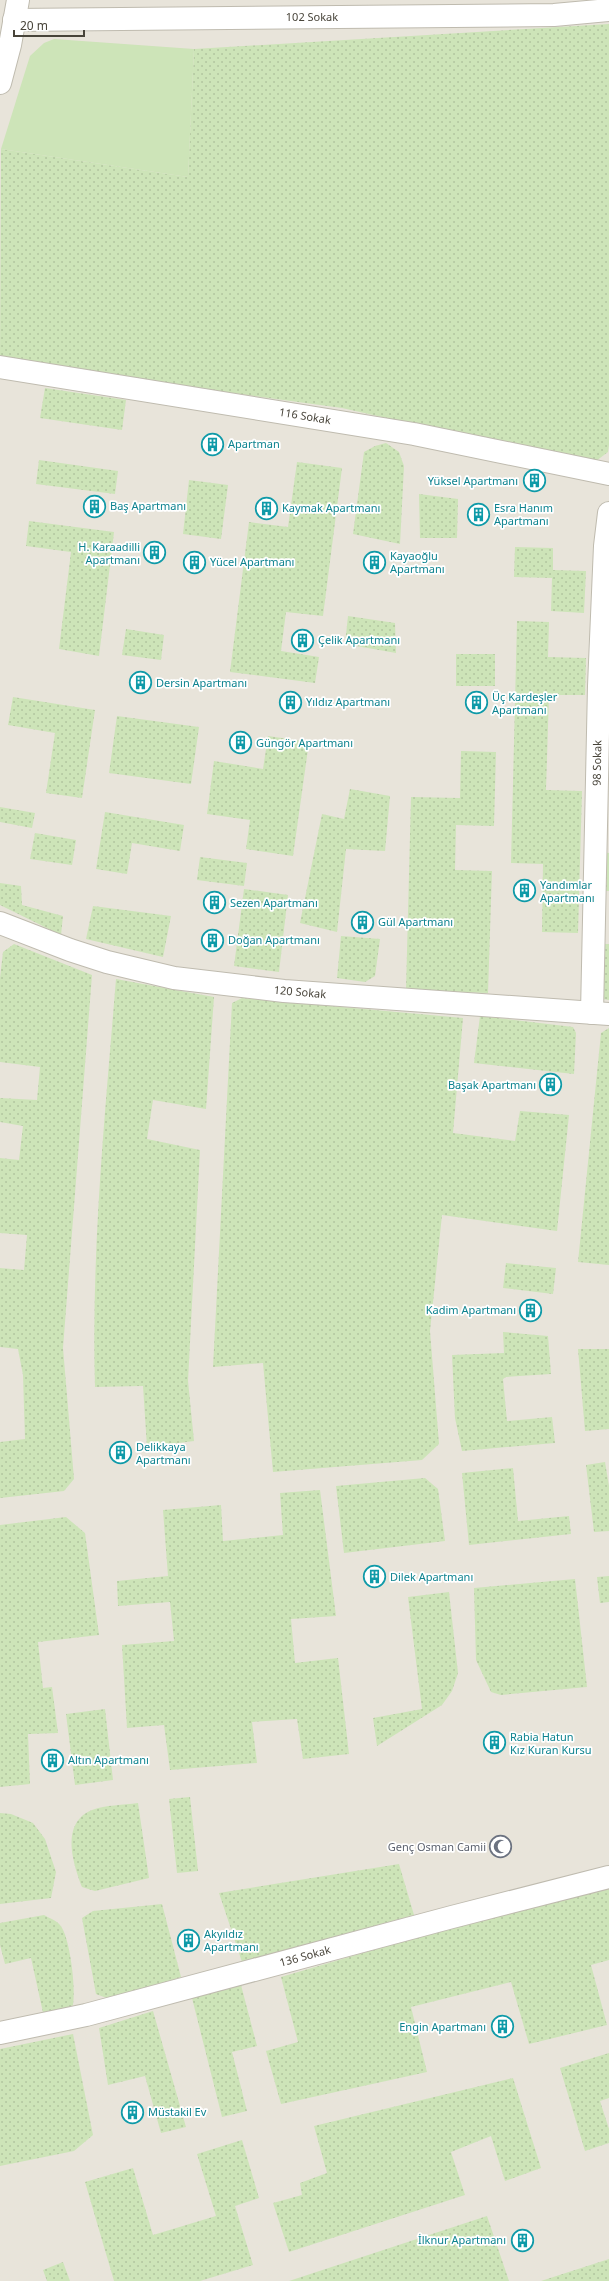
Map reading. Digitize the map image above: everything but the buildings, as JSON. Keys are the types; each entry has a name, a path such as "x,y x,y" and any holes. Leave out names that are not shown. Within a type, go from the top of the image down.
{"street":[{"name":"102 Sokak","path":"16,10 554,15 609,10"},
{"path":"0,82 5,43 16,10"},
{"name":"116 Sokak","path":"0,367 414,434 609,474"},
{"name":"98 Sokak","path":"601,1013 599,686 605,546 609,513"},
{"name":"120 Sokak","path":"0,923 70,950 107,962 174,978 284,991 601,1013"},
{"name":"136 Sokak","path":"0,2033 86,2015 452,1917 609,1877"}],"shaded area":[{"path":"0,0 609,0 609,2281 0,2281"}],"green space":[{"path":"609,24 609,445 608,452 592,464 342,408 0,361 1,149 188,177 194,49"},
{"path":"54,39 194,49 188,177 1,149 30,56 44,43"},
{"path":"45,388 126,400 122,430 40,418"},
{"path":"386,443 399,452 404,466 400,544 353,534 364,452 375,446"},
{"path":"39,460 118,471 115,494 36,484"},
{"path":"297,462 342,468 323,616 286,612 281,651 319,657 315,683 230,672 249,522 288,527"},
{"path":"189,480 228,485 221,539 183,534"},
{"path":"419,494 458,499 457,538 420,538"},
{"path":"29,521 114,532 99,656 59,649 71,552 26,546"},
{"path":"515,547 553,548 553,570 586,571 584,613 551,611 552,578 514,577"},
{"path":"348,616 395,623 396,653 345,644"},
{"path":"517,621 549,622 548,657 586,658 585,695 549,695 546,790 582,791 578,933 542,932 543,864 511,863"},
{"path":"126,629 164,635 161,660 122,655"},
{"path":"456,654 495,654 495,686 456,686"},
{"path":"13,697 95,710 82,798 46,793 55,733 8,725"},
{"path":"117,716 199,727 191,784 109,773"},
{"path":"268,736 309,742 293,856 246,849 250,820 207,814 214,761 263,769"},
{"path":"461,751 496,752 494,826 456,825 455,870 492,871 488,993 406,990 411,797 460,798"},
{"path":"350,789 390,796 385,851 346,849 337,932 300,923 322,814 344,819"},
{"path":"0,807 35,813 32,828 0,822"},
{"path":"105,812 184,825 180,851 132,843 127,874 96,869"},
{"path":"35,833 76,840 72,865 30,859"},
{"path":"602,852 609,853 609,891 600,891"},
{"path":"200,857 247,863 244,886 197,880"},
{"path":"0,883 21,886 22,905 63,916 61,935 0,905"},
{"path":"244,889 288,895 279,972 234,966"},
{"path":"93,906 171,916 163,957 86,939"},
{"path":"341,936 380,939 375,976 365,982 337,978"},
{"path":"14,944 92,975 63,1348 74,1479 64,1491 0,1498 0,1442 25,1439 23,1375 18,1349 0,1347 0,1268 24,1270 27,1235 0,1233 0,1158 19,1160 23,1126 0,1122 0,1098 37,1100 40,1067 0,1062 0,978 3,952"},
{"path":"603,944 609,944 609,1000 603,999"},
{"path":"116,979 214,997 206,1109 153,1100 147,1139 200,1150 188,1381 194,1441 147,1447 143,1386 95,1387 94,1336 97,1234 103,1132"},
{"path":"242,998 463,1018 453,1133 515,1141 520,1111 569,1115 557,1231 442,1215 430,1331 439,1444 422,1460 273,1472 263,1363 213,1367 232,1003"},
{"path":"480,1016 573,1027 576,1033 574,1074 474,1063"},
{"path":"609,1028 609,1265 578,1262 601,1033"},
{"path":"506,1263 556,1268 553,1294 503,1288"},
{"path":"503,1332 548,1336 551,1374 506,1377 503,1379 507,1421 552,1417 555,1443 462,1451 455,1418 452,1355 504,1353"},
{"path":"578,1349 609,1349 609,1429 585,1431"},
{"path":"605,1462 609,1486 609,1531 594,1532 586,1465"},
{"path":"513,1468 518,1521 569,1516 571,1534 469,1545 462,1473"},
{"path":"425,1478 438,1489 445,1541 344,1553 336,1486"},
{"path":"320,1490 336,1616 291,1619 295,1663 338,1658 349,1754 303,1759 297,1719 252,1722 257,1763 170,1770 164,1725 127,1728 122,1645 174,1641 170,1602 118,1606 117,1581 168,1576 163,1510 221,1505 223,1541 283,1535 280,1493"},
{"path":"66,1517 85,1533 99,1635 38,1642 43,1688 52,1687 58,1733 28,1734 30,1784 0,1787 0,1525"},
{"path":"609,1576 609,1602 600,1603 597,1577"},
{"path":"575,1579 587,1687 501,1695 491,1692 476,1660 474,1588"},
{"path":"449,1592 458,1673 452,1691 442,1705 377,1746 373,1718 422,1709 408,1597"},
{"path":"105,1709 113,1780 75,1785 66,1714"},
{"path":"190,1797 198,1871 177,1873 169,1799"},
{"path":"138,1803 149,1878 95,1891 82,1887 73,1856 72,1834 76,1824 82,1816 97,1808"},
{"path":"0,1813 11,1814 33,1823 45,1839 56,1872 51,1898 0,1904"},
{"path":"399,1864 414,1915 242,1962 219,1893"},
{"path":"609,1889 609,1960 591,1965 607,2025 529,2044 511,1982 411,2007 427,2072 281,2104 266,2051 298,2042 281,1977 448,1928"},
{"path":"162,1904 181,1977 112,2000 96,1994 82,1918 93,1911"},
{"path":"44,1915 58,1923 64,1931 73,1976 74,1997 73,2005 64,2011 44,2017 31,1958 5,1964 0,1945 0,1923"},
{"path":"241,1985 257,2046 232,2052 247,2111 222,2117 192,1998"},
{"path":"153,2011 186,2127 161,2133 145,2076 108,2085 99,2028"},
{"path":"73,2034 93,2135 74,2151 0,2166 0,2049"},
{"path":"609,2053 609,2098 600,2101 609,2129 609,2143 585,2151 560,2068"},
{"path":"513,2078 541,2168 505,2181 491,2136 451,2152 465,2195 289,2252 273,2203 302,2195 300,2183 327,2173 314,2126"},
{"path":"242,2140 259,2198 235,2206 253,2265 200,2281 114,2281 85,2182 133,2168 153,2235 216,2216 197,2154"},
{"path":"487,2216 509,2281 289,2281"},
{"path":"609,2259 609,2281 541,2281"},
{"path":"63,2262 70,2281 47,2281 43,2270"}],"place":[{"name":"Apartman","path":"212,444"},
{"name":"Yüksel Apartmanı","path":"534,481"},
{"name":"Baş Apartmanı","path":"94,506"},
{"name":"Kaymak Apartmanı","path":"266,508"},
{"name":"Esra Hanım Apartmanı","path":"478,514"},
{"name":"H. Karaadilli Apartmanı","path":"155,553"},
{"name":"Yücel Apartmanı","path":"195,562"},
{"name":"Kayaoğlu Apartmanı","path":"375,562"},
{"name":"Çelik Apartmanı","path":"303,640"},
{"name":"Dersin Apartmanı","path":"140,683"},
{"name":"Yıldız Apartmanı","path":"290,702"},
{"name":"Üç Kardeşler Apartmanı","path":"477,703"},
{"name":"Güngör Apartmanı","path":"241,743"},
{"name":"Yandımlar Apartmanı","path":"524,891"},
{"name":"Sezen Apartmanı","path":"214,903"},
{"name":"Gül Apartmanı","path":"362,922"},
{"name":"Doğan Apartmanı","path":"212,940"},
{"name":"Başak Apartmanı","path":"551,1085"},
{"name":"Kadim Apartmanı","path":"531,1310"},
{"name":"Delikkaya Apartmanı","path":"121,1453"},
{"name":"Dilek Apartmanı","path":"375,1577"},
{"name":"Rabia Hatun Kız Kuran Kursu","path":"494,1743"},
{"name":"Altın Apartmanı","path":"52,1760"},
{"name":"Genç Osman Camii","path":"501,1847"},
{"name":"Akyıldız Apartmanı","path":"189,1940"},
{"name":"Engin Apartmanı","path":"502,2027"},
{"name":"Müstakil Ev","path":"133,2112"},
{"name":"İlknur Apartmanı","path":"522,2240"}]}
